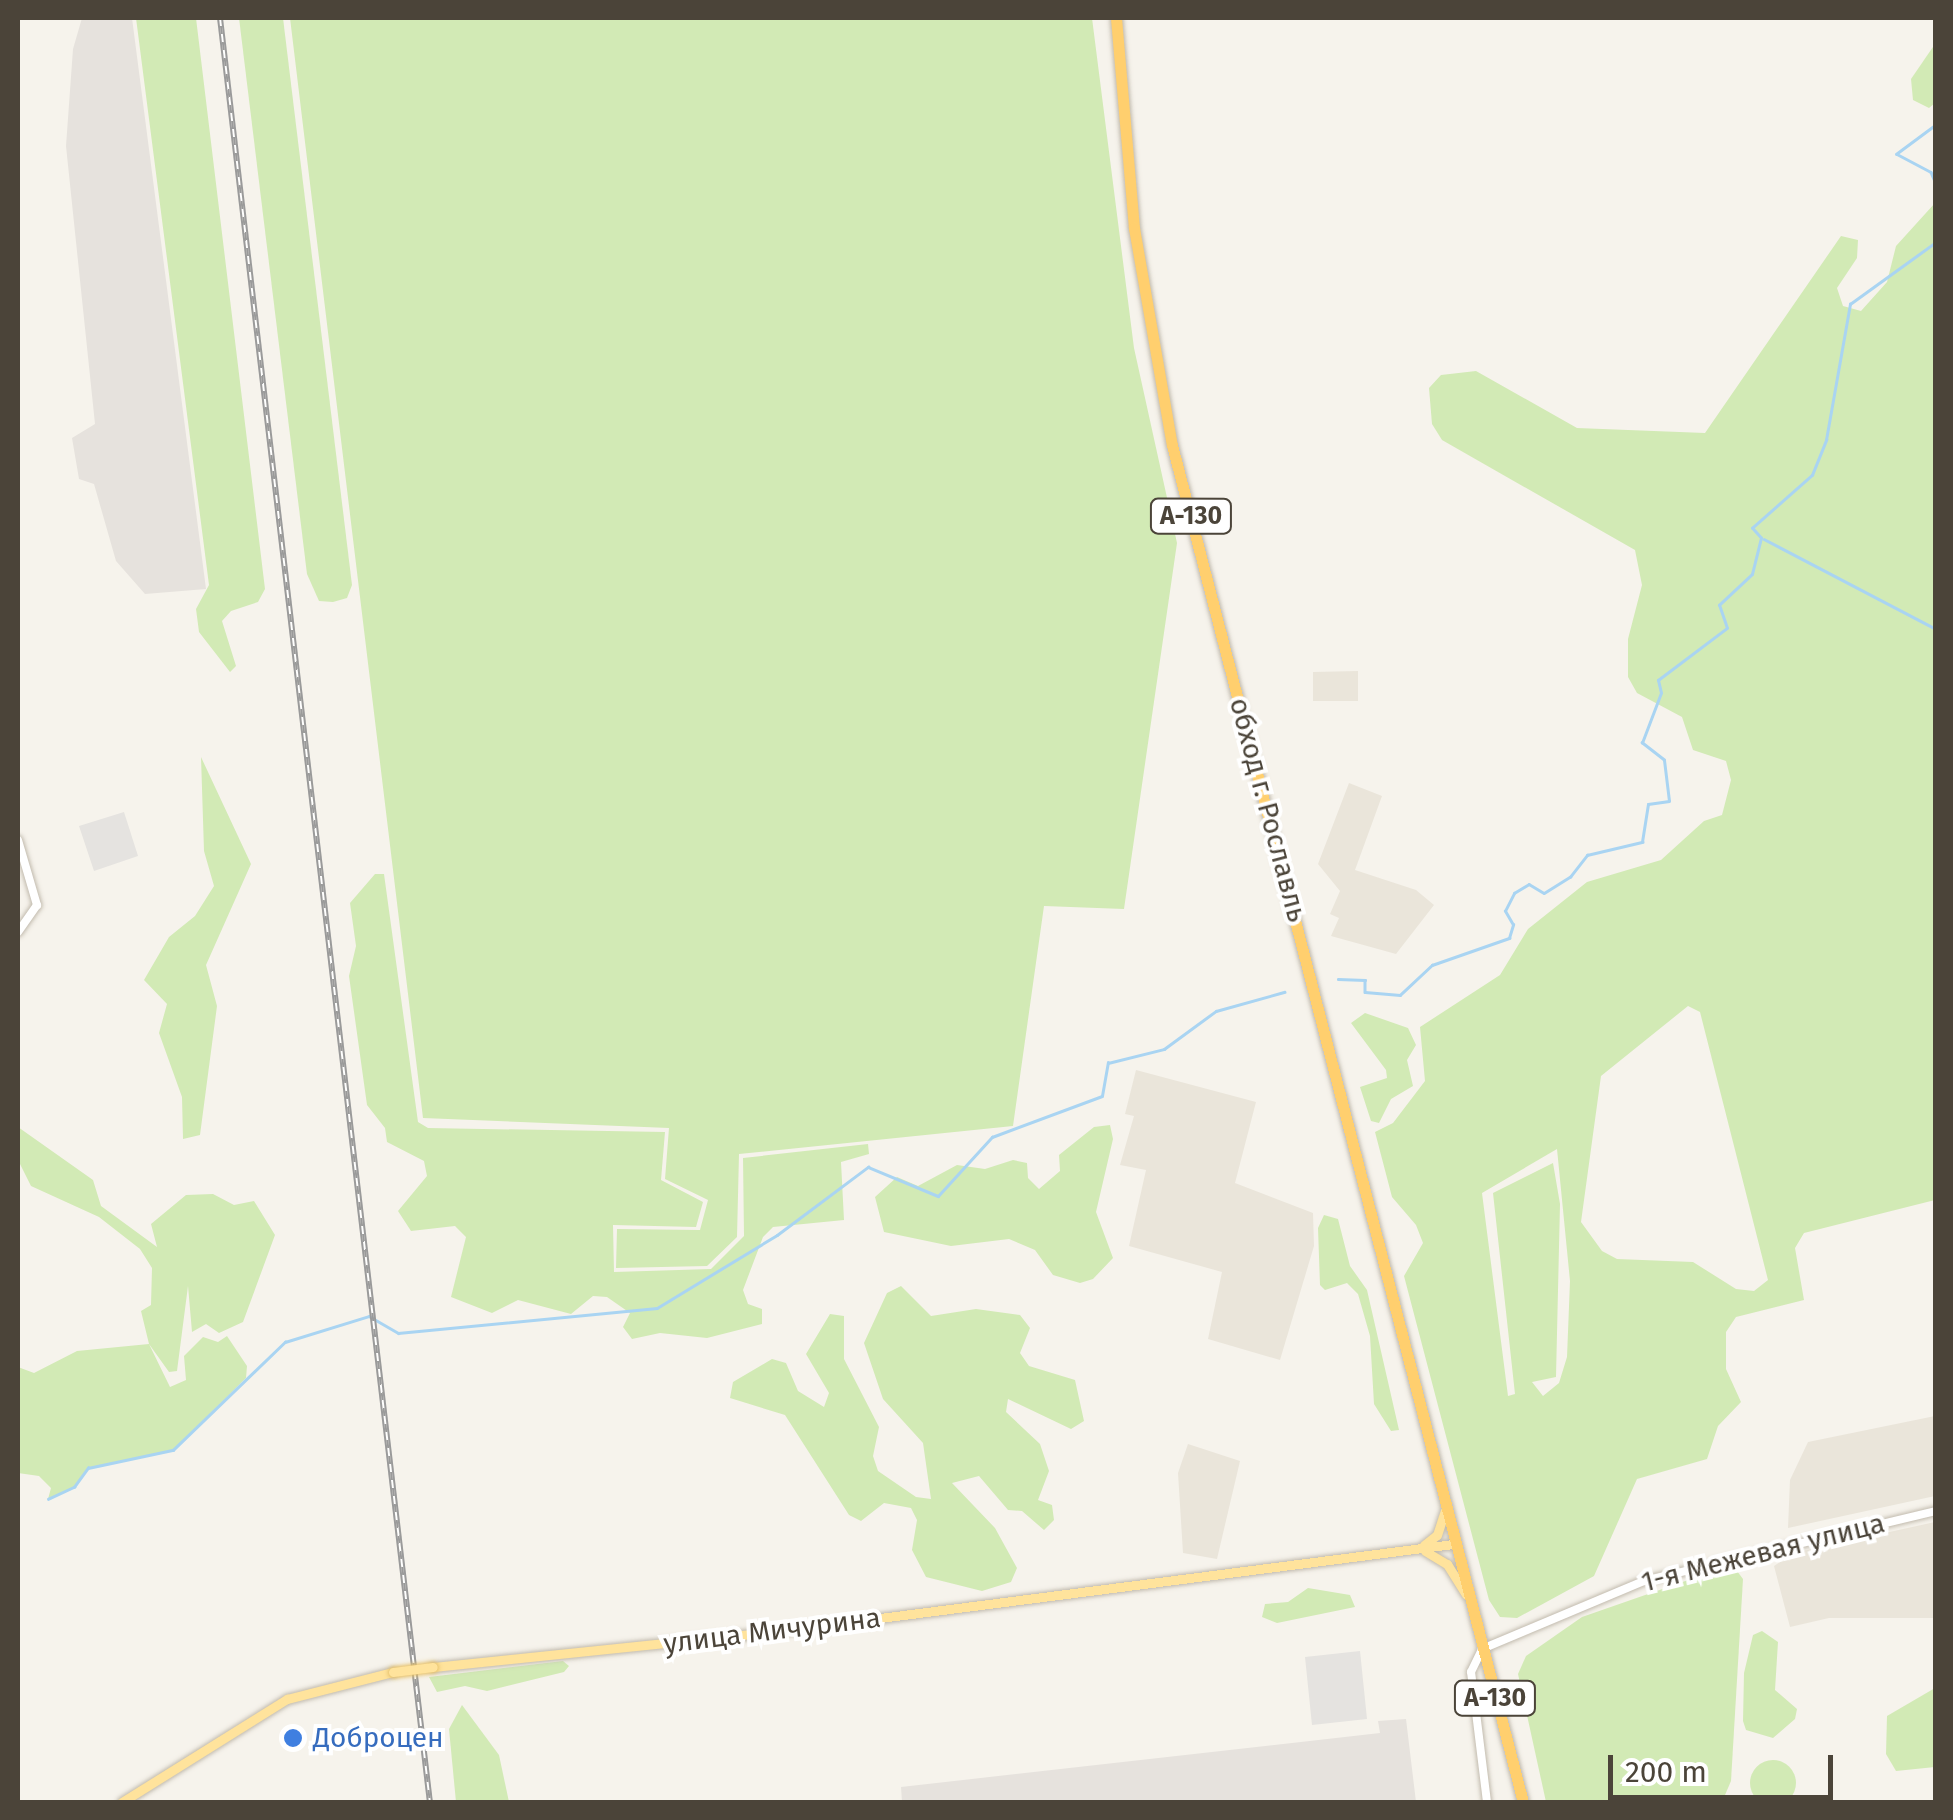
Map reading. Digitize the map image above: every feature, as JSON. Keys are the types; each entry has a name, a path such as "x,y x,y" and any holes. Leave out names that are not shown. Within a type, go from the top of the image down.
{"highway":[{"name":"обход г. Рославль","path":"1116,18 1134,228 1172,445 1466,1594"},
{"name":"А-130","path":"1466,1594 1523,1802"}],"main road":[{"path":"1418,1549 1437,1535 1445,1511"},
{"name":"улица Мичурина","path":"122,1802 287,1699 393,1672 715,1639 1453,1544"},
{"path":"1418,1549 1439,1556 1466,1594"}],"street":[{"path":"18,840 37,905 18,932"},
{"name":"1-я Межевая улица","path":"1482,1649 1644,1581 1936,1511"},
{"path":"1482,1649 1471,1672 1487,1802"}],"shaded area":[{"path":"82,18 132,18 206,589 145,594 116,561 94,484 79,479 72,438 95,424 66,146 73,49"},
{"path":"1358,671 1358,701 1313,701 1313,672"},
{"path":"1349,783 1382,796 1355,870 1416,890 1434,905 1396,954 1331,936 1339,918 1330,914 1340,891 1318,864"},
{"path":"124,812 138,856 94,871 79,826"},
{"path":"1136,1070 1256,1102 1235,1183 1313,1213 1314,1246 1280,1360 1208,1339 1222,1272 1129,1246 1146,1170 1120,1165 1134,1116 1125,1114"},
{"path":"1935,1416 1935,1496 1788,1528 1790,1480 1808,1442"},
{"path":"1188,1444 1240,1461 1217,1559 1183,1553 1178,1473"},
{"path":"1935,1522 1935,1618 1829,1618 1790,1627 1774,1566 1794,1553"},
{"path":"1360,1651 1367,1719 1312,1725 1305,1657"},
{"path":"1406,1719 1416,1802 902,1802 901,1787 1380,1733 1378,1721"}],"green space":[{"path":"136,18 196,18 265,589 258,602 231,611 222,621 236,666 230,672 199,632 196,609 209,585"},
{"path":"239,18 283,18 352,585 347,598 333,602 319,601 307,574"},
{"path":"290,18 1092,18 1134,348 1177,543 1124,909 1044,906 1013,1126 739,1154 737,1237 707,1266 616,1268 617,1229 700,1230 708,1200 665,1179 669,1128 423,1118"},
{"path":"1935,44 1935,103 1929,108 1913,100 1911,79"},
{"path":"1935,203 1935,1200 1804,1233 1795,1248 1804,1300 1736,1317 1726,1332 1726,1369 1741,1402 1718,1426 1707,1459 1637,1479 1594,1576 1517,1618 1500,1617 1489,1600 1404,1276 1423,1243 1416,1225 1392,1197 1375,1132 1393,1123 1425,1081 1420,1027 1500,975 1528,929 1587,882 1661,860 1704,821 1722,815 1731,780 1726,761 1693,750 1682,717 1637,693 1628,677 1628,639 1642,585 1635,550 1442,440 1432,424 1429,388 1441,375 1476,371 1577,428 1705,433 1841,236 1858,240 1857,258 1837,288 1843,306 1861,311 1887,282 1896,246","holes":["1688,1006 1700,1012 1768,1280 1754,1291 1736,1289 1693,1262 1617,1259 1602,1251 1581,1222 1601,1076","1557,1149 1570,1281 1567,1357 1559,1383 1543,1396 1532,1382 1556,1377 1560,1204 1553,1163 1493,1193 1515,1394 1508,1396 1482,1193"]},
{"path":"201,757 251,864 206,965 217,1006 200,1135 183,1139 182,1097 159,1033 167,1004 144,980 169,937 195,916 214,886 204,851"},
{"path":"375,874 384,874 418,1122 428,1128 665,1132 661,1180 703,1202 696,1227 613,1225 614,1272 711,1269 744,1236 743,1158 868,1144 869,1154 841,1162 844,1220 773,1227 763,1237 743,1290 748,1304 762,1309 762,1324 707,1338 660,1333 632,1339 623,1327 630,1313 607,1297 593,1296 571,1314 518,1300 492,1313 451,1297 466,1237 455,1226 411,1231 398,1211 427,1176 424,1161 387,1142 385,1128 367,1105 349,976 356,946 350,903"},
{"path":"1365,1013 1408,1028 1416,1045 1407,1060 1413,1086 1391,1099 1379,1123 1371,1121 1360,1087 1387,1078 1386,1070 1351,1023"},
{"path":"1110,1125 1113,1139 1096,1212 1113,1258 1093,1279 1080,1283 1053,1275 1035,1250 1009,1239 951,1246 884,1232 875,1197 897,1177 918,1186 957,1165 985,1169 1013,1160 1027,1163 1028,1178 1039,1189 1060,1171 1059,1155 1094,1127"},
{"path":"18,1127 93,1180 101,1206 157,1247 151,1224 186,1195 213,1194 234,1205 254,1201 275,1235 243,1322 219,1333 206,1324 192,1332 188,1286 177,1371 169,1372 149,1344 141,1311 151,1305 152,1268 140,1249 99,1217 31,1186 18,1160"},
{"path":"1324,1215 1338,1219 1350,1266 1367,1290 1399,1430 1391,1431 1374,1404 1370,1336 1358,1294 1347,1283 1325,1290 1320,1285 1318,1228"},
{"path":"901,1286 931,1316 976,1309 1020,1315 1030,1328 1020,1353 1029,1366 1075,1380 1084,1421 1071,1429 1008,1399 1006,1412 1040,1444 1049,1471 1038,1500 1052,1505 1054,1520 1044,1530 1022,1511 1008,1510 979,1476 952,1483 995,1528 1017,1568 1011,1582 982,1591 926,1577 912,1550 917,1520 911,1508 884,1503 861,1521 849,1515 785,1415 730,1398 733,1382 772,1359 786,1363 798,1391 824,1407 829,1393 806,1354 830,1314 844,1316 844,1359 879,1427 873,1456 878,1471 916,1497 931,1499 923,1443 883,1399 864,1343 887,1293"},
{"path":"227,1336 247,1366 246,1378 173,1450 88,1468 74,1487 48,1499 51,1488 39,1476 18,1473 18,1367 34,1373 77,1351 149,1344 170,1387 186,1380 184,1356 203,1337 218,1342"},
{"path":"1717,1570 1737,1571 1743,1579 1731,1781 1722,1802 1546,1802 1518,1674 1526,1656 1582,1617"},
{"path":"1308,1588 1350,1595 1355,1607 1277,1623 1262,1617 1265,1604 1288,1602"},
{"path":"1762,1631 1778,1642 1775,1690 1797,1709 1795,1719 1773,1738 1746,1730 1743,1721 1744,1673 1753,1635"},
{"path":"563,1661 569,1666 564,1672 487,1691 465,1686 437,1692 429,1677"},
{"path":"1935,1688 1935,1767 1896,1771 1886,1754 1887,1716"},
{"path":"462,1705 499,1755 509,1802 456,1802 449,1729"},
{"path":"1773,1760 1789,1767 1796,1783 1789,1799 1773,1806 1757,1799 1750,1783 1757,1767"}],"waterway":[{"path":"1936,125 1897,154 1931,172 1936,184"},
{"path":"1338,979 1365,980 1365,992 1400,995 1432,965 1509,938 1513,925 1505,911 1514,893 1529,884 1544,893 1570,877 1587,855 1642,842 1648,804 1669,801 1664,760 1642,743 1661,693 1658,680 1727,628 1719,605 1752,574 1761,538 1752,528 1812,475 1826,440 1850,304 1936,242"},
{"path":"1764,539 1936,629"},
{"path":"48,1499 74,1487 88,1468 173,1450 285,1342 369,1316 398,1333 657,1308 777,1235 868,1167 938,1196 992,1137 1102,1096 1108,1063 1164,1049 1216,1011 1284,992"}],"railway":[{"path":"220,18 430,1802"}],"place":[{"name":"Доброцен","path":"293,1738"}]}
